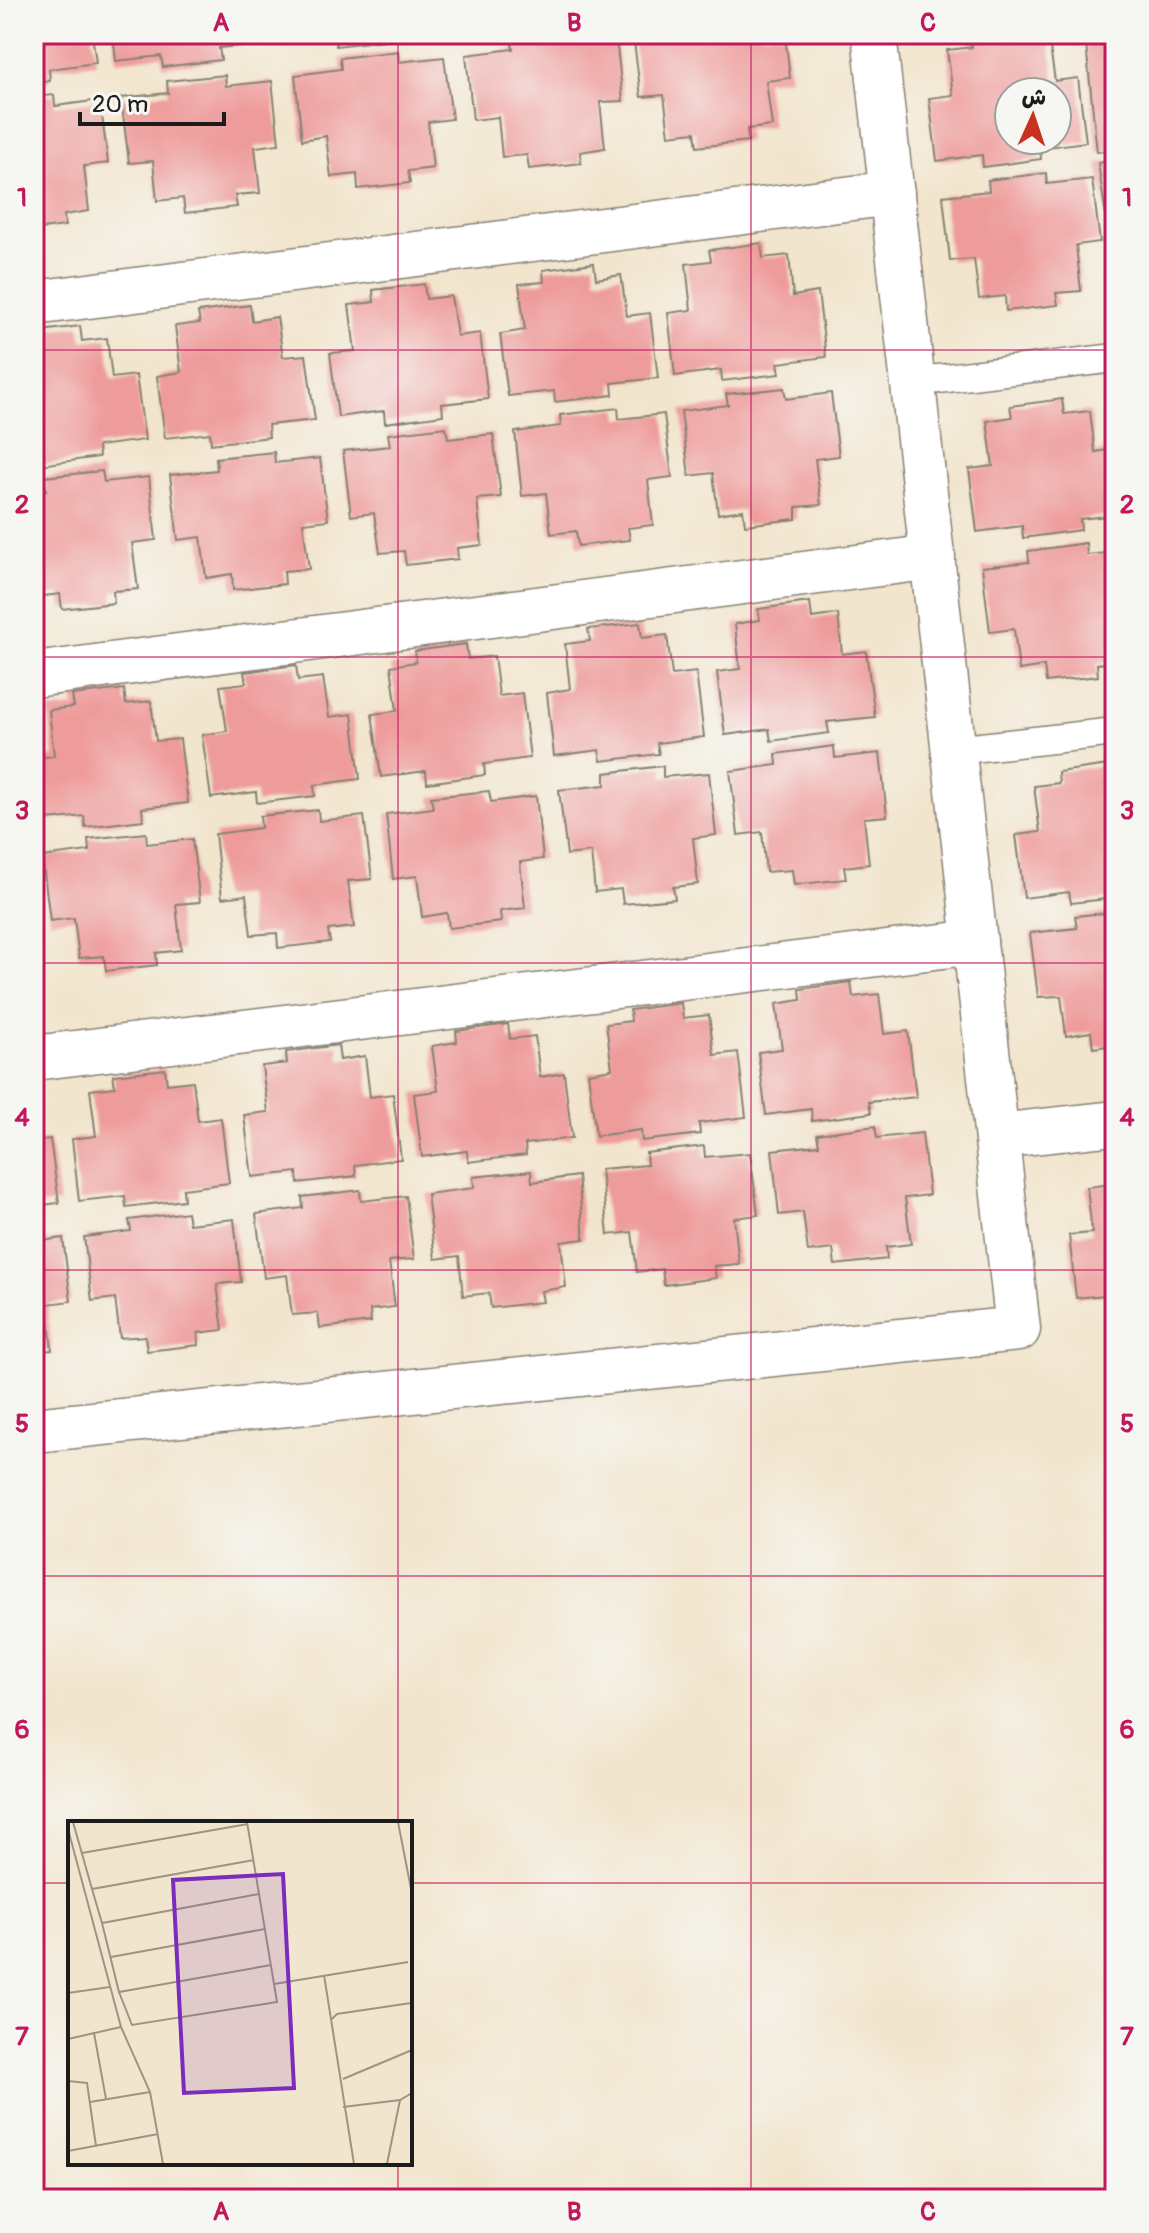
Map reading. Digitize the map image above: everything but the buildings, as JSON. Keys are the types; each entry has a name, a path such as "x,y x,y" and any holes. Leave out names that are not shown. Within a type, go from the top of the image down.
{"street":[{"path":"34,1430 1018,1329 874,34"},
{"path":"34,303 892,193"},
{"path":"34,675 933,557"},
{"path":"34,1058 975,942"},
{"path":"997,1136 1115,1123"}],"lane":[{"path":"913,382 1115,358"},
{"path":"954,750 1115,732"}]}
